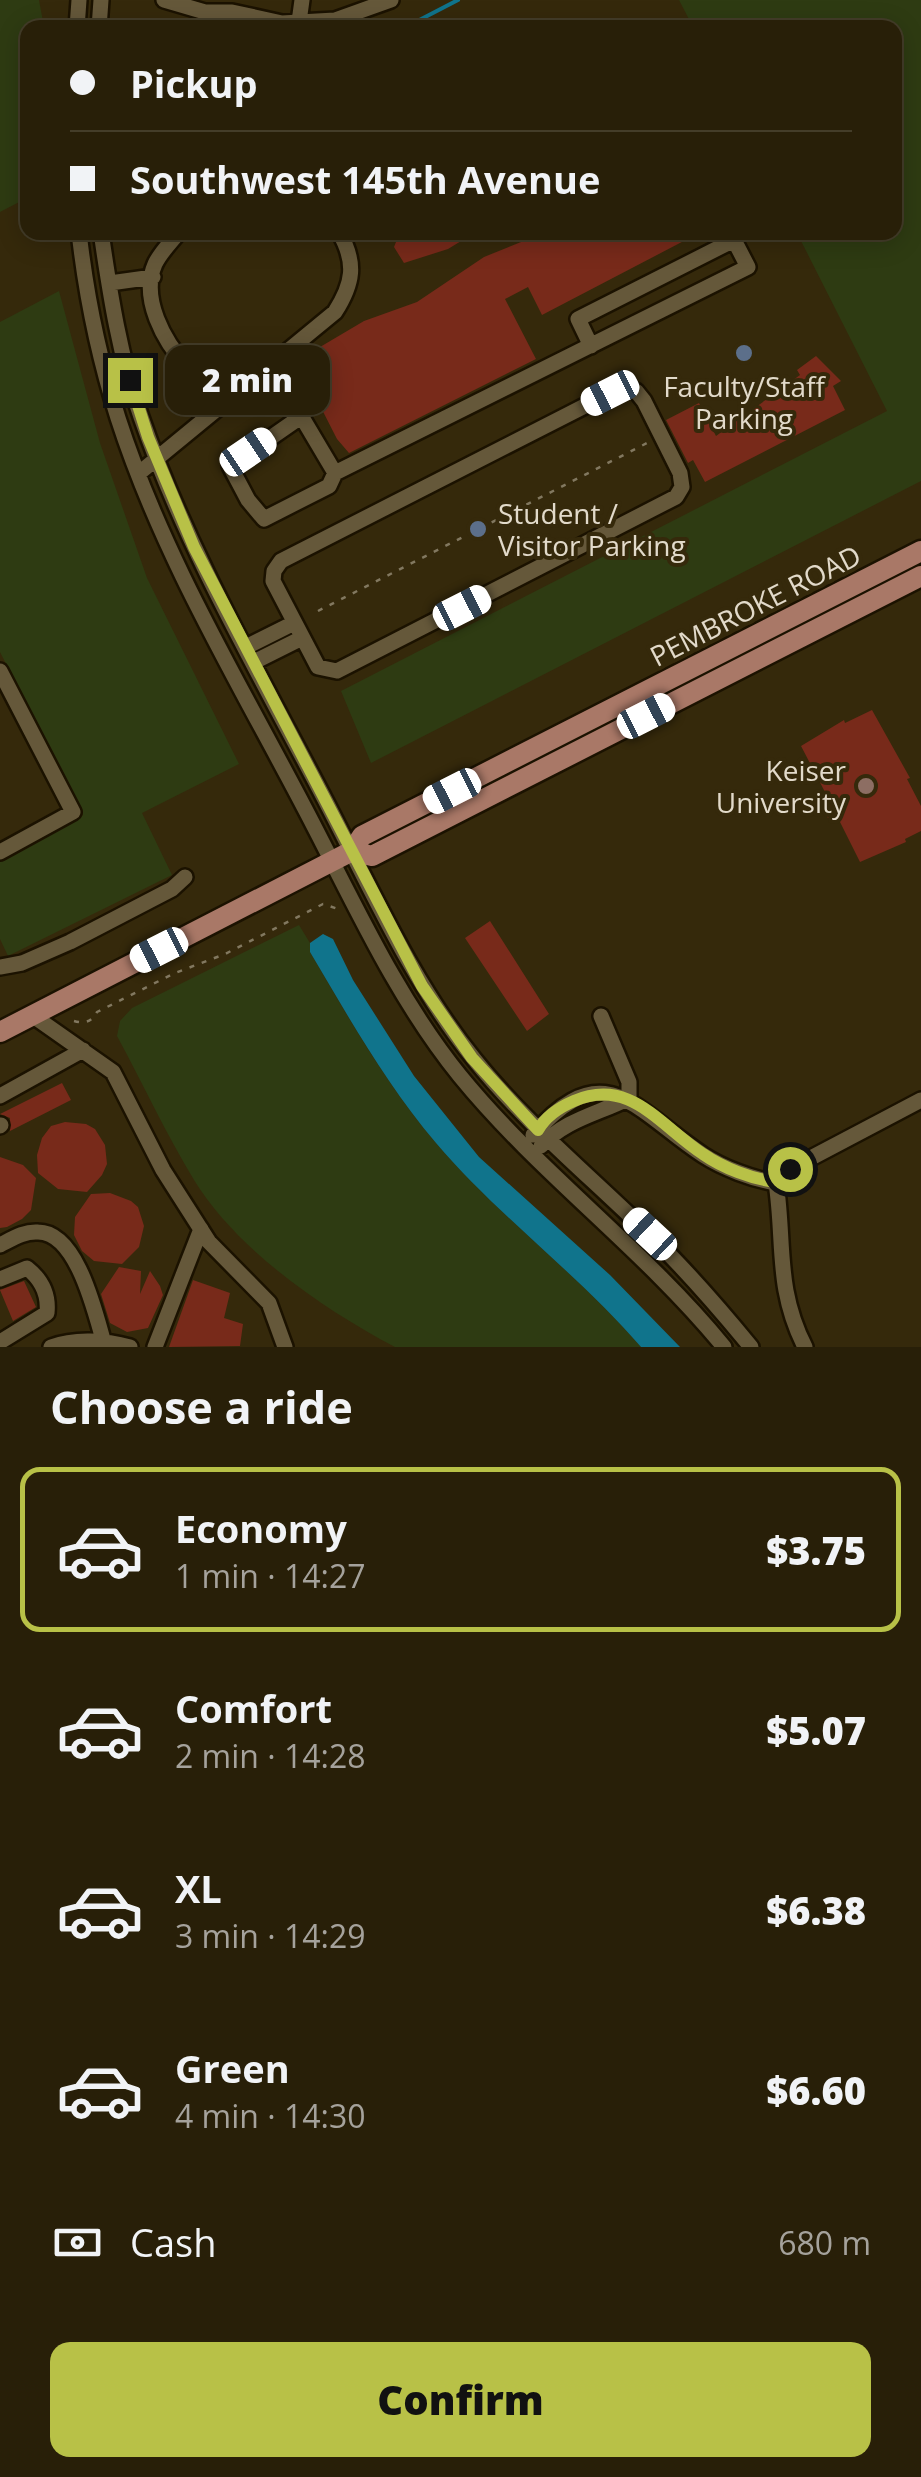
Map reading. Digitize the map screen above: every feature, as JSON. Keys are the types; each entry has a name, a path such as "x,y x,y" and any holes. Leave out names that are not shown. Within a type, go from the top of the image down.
{"main road":[{"name":"PEMBROKE ROAD","path":"0,1032 352,851 362,836 921,551"},
{"name":"PEMBROKE ROAD","path":"352,851 372,856 921,576"}],"street":[{"path":"164,0 205,12 232,12 268,20"},
{"path":"215,0 232,12"},
{"path":"335,20 390,0"},
{"path":"79,240 98,348 138,474 178,566 330,862 407,1002 458,1074 529,1150 638,1254 724,1347"},
{"path":"103,240 121,348 139,414 194,547 422,986 472,1058 543,1134 650,1234 751,1347"},
{"path":"173,240 154,265 150,300 162,331 188,367 216,386 226,403"},
{"path":"138,474 336,312 349,290 351,266 341,240"},
{"path":"302,416 230,466 248,500 264,519 329,486 335,473 591,346 748,267 734,240 578,319 591,346"},
{"path":"110,283 153,277"},
{"path":"271,365 335,473"},
{"path":"625,388 639,394 661,436 682,483 679,494 666,504 337,671 318,667 273,582 274,570 281,561 615,390 625,388"},
{"path":"250,655 298,630"},
{"path":"0,672 73,812 0,852"},
{"path":"0,967 22,964 70,942 172,889 185,876"},
{"path":"32,1015 113,1072 163,1170 209,1242 269,1303 288,1346"},
{"path":"601,1016 628,1082 628,1098"},
{"path":"0,1096 83,1050"},
{"path":"529,1150 543,1134 552,1114 590,1095 609,1092 628,1098 706,1157 759,1180 776,1182 790,1169 921,1100"},
{"path":"776,1182 780,1260 788,1300 805,1347"},
{"path":"154,1347 201,1229"},
{"path":"0,1245 34,1231 60,1239 75,1260 104,1343"},
{"path":"0,1279 27,1268 37,1276 48,1299 46,1313 0,1342"},
{"path":"52,1347 68,1342 130,1347"}],"path":[{"path":"318,611 661,436"},
{"path":"74,1021 83,1023 94,1018 97,1012 174,973 226,954 323,904 347,912"}],"green space":[{"path":"0,0 39,0 43,20 20,20 20,202 0,212"},
{"path":"679,0 921,0 921,481 371,763 341,691 887,411 801,240 902,240 902,20 689,20"},
{"path":"59,291 100,443 147,578 239,764 142,813 172,875 8,956 0,939 0,861 83,815 0,652 0,322"},
{"path":"299,925 310,943 310,952 354,1026 418,1121 460,1170 641,1347 395,1347 339,1315 284,1276 212,1206 184,1163 117,1036 120,1021 132,1008"}],"water":[{"path":"323,934 333,939 353,980 414,1076 479,1157 610,1275 680,1347 641,1347 436,1143 384,1074 310,952 310,943"}],"building":[{"path":"397,240 463,240 404,263 394,247"},
{"path":"526,240 686,240 542,315 528,287 505,299 536,359 349,453 293,363 364,321 417,302 484,257"},
{"path":"816,356 841,381 833,386 845,410 705,482 693,460 688,463 666,420 699,403 716,436 800,375 797,370"},
{"name":"Keiser University","path":"872,710 910,778 907,779 921,806 921,831 905,839 906,842 860,862 836,814 828,818 817,796 825,792 801,746 844,720 845,723"},
{"path":"490,921 549,1014 527,1031 465,938"},
{"path":"62,1083 71,1100 10,1131 10,1118 0,1114"},
{"path":"65,1122 95,1129 105,1145 107,1164 87,1192 58,1189 38,1173 37,1155 42,1138 51,1126"},
{"path":"0,1157 23,1165 36,1178 31,1210 22,1219 0,1228"},
{"path":"110,1193 138,1207 144,1226 139,1247 122,1264 94,1261 82,1251 74,1235 75,1217 91,1194"},
{"path":"119,1267 141,1271 140,1294 150,1271 160,1286 163,1295 148,1328 127,1332 110,1323 101,1294"},
{"path":"193,1280 230,1293 224,1318 243,1324 240,1346 169,1347"},
{"path":"24,1281 36,1307 13,1321 0,1290"}],"waterway":[{"path":"419,20 458,0"}],"place":[{"name":"Faculty/Staff Parking","path":"744,353"},
{"name":"Student / Visitor Parking","path":"478,529"},
{"name":"Keiser University","path":"866,786"}],"route":[{"path":"130,380 139,414 194,547 422,986 472,1058 538,1130 543,1121 569,1103 609,1092 628,1098 706,1157 759,1180 776,1182 790,1169"}]}
